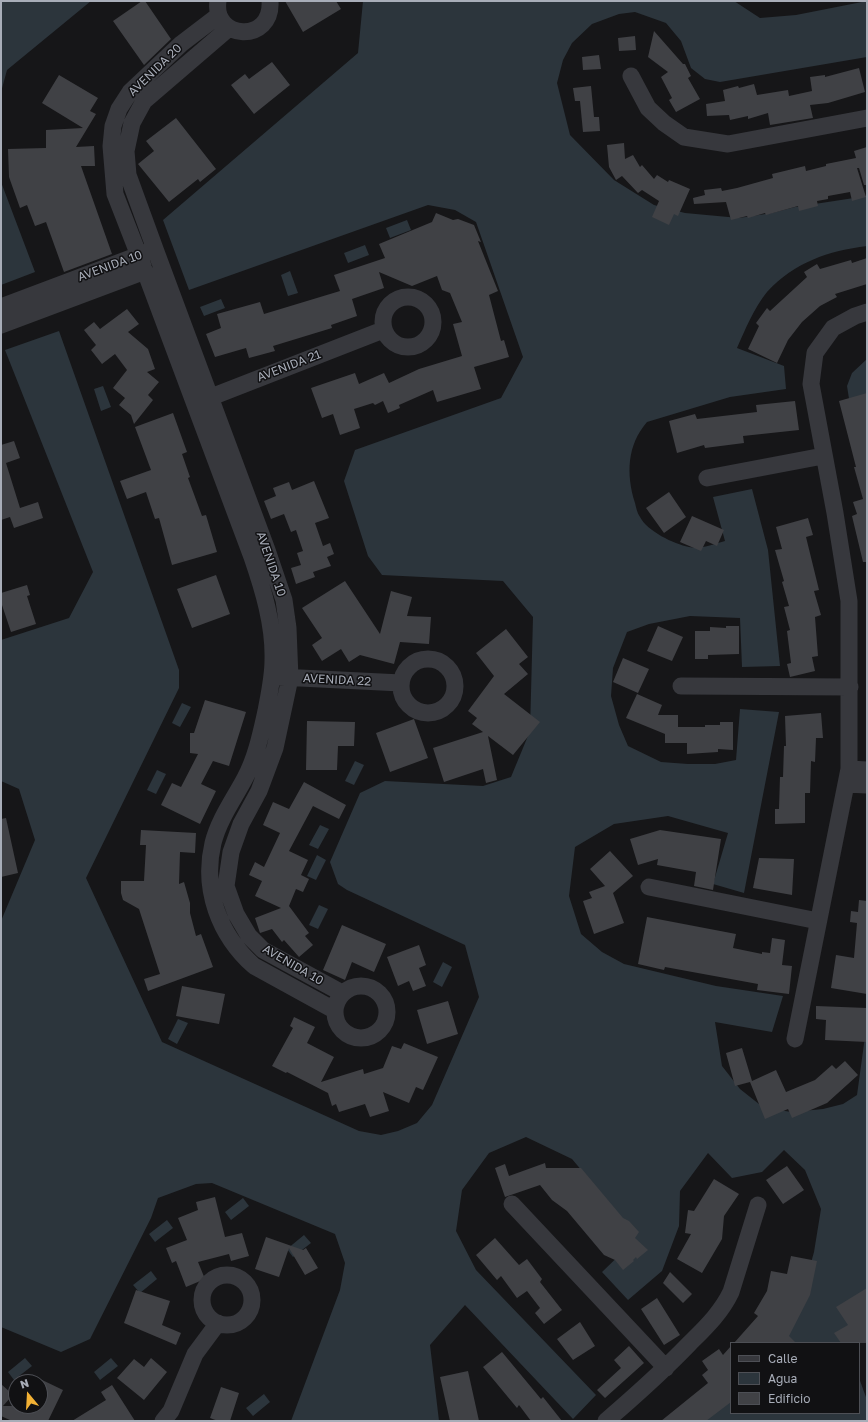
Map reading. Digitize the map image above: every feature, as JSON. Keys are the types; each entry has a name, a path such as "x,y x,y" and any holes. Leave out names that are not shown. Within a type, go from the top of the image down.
{"street":[{"path":"218,8 229,28 237,32 246,32 254,30 262,25 267,19 270,10 270,1"},
{"name":"AVENIDA 20","path":"144,272 115,194 111,146 113,126 119,109 130,92 218,8"},
{"name":"AVENIDA 20","path":"159,257 128,175 126,150 132,123 144,101 229,28"},
{"path":"630,76 648,108 664,123 684,137 699,140 728,144 867,118"},
{"name":"AVENIDA 10","path":"8,304 139,256 159,257 211,396 284,600 288,628 290,678 275,748 259,791 240,824 231,852 226,886 236,914 249,936 263,950 342,993"},
{"path":"144,272 159,257"},
{"name":"AVENIDA 10","path":"1,325 144,272 261,583 270,622 274,660 257,747 246,776 229,805 214,843 210,874 212,896 218,918 244,957 254,966 334,1010"},
{"path":"8,304 21,318"},
{"path":"795,1039 847,776 850,687 849,601 835,513 823,456 811,384 814,353 833,328 855,316 867,312"},
{"name":"AVENIDA 21","path":"194,403 383,330"},
{"path":"707,478 823,456"},
{"name":"AVENIDA 22","path":"272,676 401,683"},
{"path":"681,686 850,687"},
{"path":"847,776 867,770"},
{"path":"847,776 867,785"},
{"path":"649,887 818,920"},
{"path":"358,985 367,986 376,990 382,996 386,1004 387,1013 385,1022 380,1030 364,1038 346,1034 339,1028 335,1019 334,1010 335,1004 342,993 349,988 358,985"},
{"path":"512,1204 666,1368"},
{"path":"606,1421 666,1368 712,1322 731,1292 758,1206"},
{"path":"163,1421 171,1411 195,1354 218,1323"}],"water":[{"path":"1,1 91,1 7,70 1,92"},
{"path":"363,1 734,1 760,18 796,15 867,1 867,57 720,82 705,79 691,68 681,41 666,23 635,12 619,14 592,24 572,43 563,60 557,83 570,135 614,180 654,205 685,213 739,218 772,213 795,207 867,196 867,246 826,255 789,273 767,292 750,319 737,348 784,366 786,389 730,397 647,422 635,440 630,460 630,481 632,492 637,512 644,522 648,527 662,536 676,543 693,548 725,541 713,497 752,489 768,550 780,666 742,667 740,618 690,616 649,624 627,632 613,668 611,696 619,725 628,746 661,762 715,764 736,760 740,709 779,712 744,893 713,884 728,833 668,816 614,824 575,847 569,896 581,934 602,952 624,964 716,986 783,996 772,1032 715,1022 722,1066 740,1089 764,1108 792,1112 823,1109 843,1104 857,1095 867,1022 867,1308 847,1342 778,1342 799,1306 814,1252 821,1209 805,1170 784,1150 762,1172 732,1178 708,1153 680,1191 679,1226 662,1271 628,1300 602,1272 633,1242 604,1197 572,1159 526,1137 489,1153 462,1190 456,1231 476,1270 596,1395 573,1419 465,1305 430,1345 439,1421 291,1421 340,1290 345,1263 335,1234 212,1183 196,1184 158,1198 151,1218 90,1339 61,1352 1,1327 1,921 35,840 19,789 1,781 1,640 69,618 93,572 5,350 59,331 179,670 179,688 86,878 162,1042 359,1131 381,1135 398,1131 417,1123 432,1105 479,997 465,945 347,890 338,884 330,862 360,793 385,781 483,786 511,777 530,731 533,617 503,581 382,575 368,556 344,481 355,450 501,398 523,357 476,222 455,210 428,205 189,290 163,220 358,53"},
{"path":"1,182 35,272 1,285"},
{"path":"407,220 411,230 390,238 386,228"},
{"path":"365,245 369,255 348,263 344,253"},
{"path":"290,271 298,293 288,296 281,275"},
{"path":"221,299 225,308 204,316 200,307"},
{"path":"867,359 867,405 850,405 847,386 852,373"},
{"path":"103,386 111,407 101,411 94,389"},
{"path":"182,703 191,707 180,727 172,723"},
{"path":"355,761 364,765 354,785 345,781"},
{"path":"157,770 166,774 156,794 147,790"},
{"path":"320,825 329,829 318,849 309,845"},
{"path":"317,855 326,860 316,880 307,876"},
{"path":"319,905 328,909 318,929 309,925"},
{"path":"443,962 452,967 442,987 433,982"},
{"path":"178,1019 188,1023 177,1044 168,1039"},
{"path":"243,1198 249,1206 231,1220 225,1212"},
{"path":"167,1220 173,1228 155,1242 149,1234"},
{"path":"304,1235 311,1243 293,1257 287,1249"},
{"path":"151,1271 157,1279 140,1293 133,1285"},
{"path":"25,1358 32,1366 22,1374 10,1374 8,1372"},
{"path":"111,1358 118,1366 100,1380 94,1372"},
{"path":"860,1381 867,1400 867,1421 704,1421 730,1396 730,1414 860,1414"},
{"path":"264,1394 270,1402 253,1416 246,1408"}],"building":[{"path":"142,1 145,1 171,39 144,65 113,21"},
{"path":"285,1 336,1 341,9 303,32"},
{"path":"654,31 683,64 685,64 691,76 688,78 700,99 676,112 669,100 672,98 661,77 668,72 648,57"},
{"path":"635,36 636,50 619,51 618,38"},
{"path":"599,55 601,69 583,70 582,57"},
{"path":"272,62 290,85 254,114 231,85 245,74 249,79"},
{"path":"859,68 865,92 828,103 810,105 813,118 770,125 768,113 748,119 748,116 730,120 729,115 707,116 706,104 725,101 723,90 754,84 757,95 788,90 789,96 812,91 810,77 825,75 825,77"},
{"path":"59,75 98,98 90,111 96,114 76,147 94,146 95,166 81,166 112,254 64,272 46,222 35,226 27,205 20,208 9,177 8,149 46,148 46,130 83,128 42,103"},
{"path":"591,86 594,117 599,117 600,131 583,132 580,101 575,101 573,88"},
{"path":"176,118 216,169 200,182 198,179 169,202 138,164 154,151 146,141"},
{"path":"624,143 625,159 633,155 640,167 642,165 654,179 657,175 668,182 669,180 690,189 678,216 674,214 669,225 652,217 659,201 642,190 638,193 622,176 616,180 609,167 607,145"},
{"path":"867,147 867,185 864,185 859,168 857,168 866,197 852,201 850,192 828,196 828,199 817,201 818,206 799,211 798,206 766,215 765,213 748,218 747,216 731,220 726,202 694,204 693,198 705,195 704,190 721,188 722,191 773,178 772,174 805,166 806,171 826,166 826,164 856,158 854,151"},
{"path":"436,213 453,220 458,219 474,225 481,242 478,241 498,291 489,295 501,341 504,340 509,357 474,367 481,389 437,402 433,390 399,405 400,408 388,413 383,401 375,405 373,403 354,409 360,428 340,435 333,414 322,418 311,388 355,373 359,384 384,373 389,383 419,369 462,356 453,324 462,322 450,293 442,290 437,276 412,286 379,272 384,288 352,299 357,316 331,325 332,328 273,346 275,351 249,358 246,348 215,357 206,334 221,328 217,314 260,302 264,314 340,291 334,275 385,258 379,244 432,222"},
{"path":"867,258 867,284 835,294 837,297 820,306 802,322 788,340 777,363 748,349 759,326 756,323 767,308 770,311 807,277 804,272 817,264 820,269 851,260 852,263"},
{"path":"127,309 139,324 128,332 148,349 155,369 147,372 159,382 148,395 153,400 134,424 131,415 119,405 125,398 113,388 127,370 115,354 102,364 91,350 96,345 84,330 94,322 100,329"},
{"path":"867,393 867,562 863,562 852,516 857,514 853,502 863,499 839,401"},
{"path":"795,401 799,430 743,436 744,443 705,448 704,445 677,453 669,421 695,414 697,419 757,412 756,405"},
{"path":"173,413 187,452 182,454 190,477 188,478 202,516 206,515 217,552 172,565 159,518 155,519 146,492 127,499 120,481 151,470 135,427"},
{"path":"14,441 20,458 6,463 20,508 38,502 43,518 14,528 10,517 1,520 1,445"},
{"path":"314,481 329,518 315,523 323,546 330,543 334,554 327,557 331,566 313,572 315,577 296,584 291,568 301,565 297,553 303,551 296,530 291,532 284,514 271,519 264,501 276,496 273,488 289,482 292,490"},
{"path":"669,492 686,517 664,533 646,508"},
{"path":"692,516 724,530 717,546 706,541 701,551 680,542"},
{"path":"808,518 813,535 806,537 819,590 814,591 821,615 815,617 818,656 812,657 815,671 790,677 787,664 791,663 787,631 790,630 784,607 789,606 782,582 784,581 775,550 782,549 776,527"},
{"path":"216,575 230,614 192,628 177,589"},
{"path":"345,581 380,634 391,591 412,597 407,616 431,617 429,644 400,642 394,664 360,655 349,662 341,649 322,661 312,645 322,638 302,608"},
{"path":"27,585 30,595 27,596 36,624 11,632 1,602 1,593"},
{"path":"658,626 683,637 672,661 647,651"},
{"path":"726,626 739,626 739,654 708,655 708,659 695,659 695,631 710,631 710,627 726,628"},
{"path":"506,629 528,657 519,664 528,674 504,694 540,722 513,755 488,736 497,780 486,783 483,769 444,782 433,748 483,732 472,724 477,718 468,711 494,676 476,653"},
{"path":"623,658 649,669 638,693 613,682"},
{"path":"637,694 662,705 658,715 678,715 678,727 705,727 705,725 720,725 720,722 733,722 733,750 718,749 718,752 687,754 687,743 665,743 665,734 626,718"},
{"path":"205,700 246,712 229,766 213,761 201,784 216,791 200,824 161,805 172,783 181,787 198,754 190,753 190,733 194,733"},
{"path":"821,713 823,738 816,738 815,762 811,761 810,793 805,793 805,823 775,824 775,809 779,809 780,777 783,777 784,746 786,746 785,716"},
{"path":"414,719 428,758 390,772 376,733"},
{"path":"307,721 355,722 354,746 338,746 337,770 306,770"},
{"path":"304,782 346,805 339,819 313,806 289,851 308,860 301,875 309,879 303,892 296,889 289,906 309,933 305,936 313,945 299,957 284,940 282,942 272,929 260,933 255,918 281,908 255,896 262,881 249,875 255,862 264,867 280,833 263,825 273,802 289,809"},
{"path":"6,818 18,873 1,877 1,819"},
{"path":"141,830 196,833 195,853 180,852 179,884 184,882 190,903 190,913 196,936 201,934 213,967 148,991 144,979 160,974 139,909 123,900 121,893 121,881 144,881 146,845 140,845"},
{"path":"660,830 721,839 713,890 694,886 696,872 657,865 658,859 638,865 630,839"},
{"path":"610,851 633,876 613,893 624,923 594,934 583,901 592,898 589,892 605,886 590,869"},
{"path":"759,858 794,859 792,895 753,888"},
{"path":"859,900 867,901 867,994 831,988 836,955 854,958 857,923 850,922 851,911 858,912"},
{"path":"647,917 736,934 733,948 762,954 762,952 770,953 772,938 785,940 782,965 792,966 789,994 757,990 758,984 665,967 664,970 638,964"},
{"path":"342,925 386,944 374,972 352,962 345,980 323,970"},
{"path":"419,945 426,965 419,968 426,986 413,991 409,981 398,986 387,957"},
{"path":"182,986 225,994 219,1024 176,1016"},
{"path":"448,1001 458,1034 427,1044 417,1010"},
{"path":"816,1006 867,1008 867,1042 825,1040 826,1020 816,1019"},
{"path":"294,1017 315,1027 307,1043 334,1057 321,1082 363,1069 364,1074 383,1068 392,1046 401,1049 404,1043 438,1057 423,1090 416,1087 409,1103 383,1092 389,1111 370,1117 365,1104 339,1112 336,1104 332,1106 328,1093 272,1066 293,1028 290,1026"},
{"path":"742,1048 752,1081 776,1070 786,1092 815,1080 832,1065 836,1069 845,1061 858,1075 827,1103 792,1118 788,1109 765,1119 750,1082 735,1086 726,1053"},
{"path":"545,1163 546,1168 581,1168 623,1218 629,1221 639,1232 635,1238 648,1250 637,1259 636,1257 633,1260 634,1261 623,1270 615,1260 604,1255 567,1211 552,1200 540,1185 505,1197 495,1168 505,1164 509,1176"},
{"path":"787,1166 804,1190 783,1204 766,1180"},
{"path":"714,1179 739,1194 724,1216 722,1239 702,1273 677,1259 691,1234 685,1233 688,1210 694,1211"},
{"path":"215,1197 225,1237 242,1233 249,1256 231,1261 229,1254 198,1262 205,1279 186,1287 176,1261 172,1263 166,1248 187,1240 178,1218 198,1210 196,1202"},
{"path":"266,1237 303,1250 306,1248 318,1268 305,1275 289,1248 279,1277 255,1269"},
{"path":"495,1238 519,1265 527,1259 542,1279 540,1282 562,1310 544,1324 535,1313 540,1308 527,1291 517,1298 501,1276 497,1280 476,1255"},
{"path":"791,1256 817,1261 810,1295 789,1336 795,1342 735,1342 758,1316 754,1313 767,1291 771,1271 787,1274"},
{"path":"670,1272 692,1294 683,1303 663,1283"},
{"path":"867,1288 867,1343 840,1342 834,1333 848,1325 836,1307"},
{"path":"136,1290 170,1301 162,1325 181,1333 176,1345 124,1323"},
{"path":"657,1298 680,1335 664,1345 641,1309"},
{"path":"580,1322 595,1346 573,1360 557,1339"},
{"path":"629,1346 644,1363 605,1398 597,1390 621,1368 614,1360"},
{"path":"730,1347 730,1403 706,1421 661,1421 708,1383 702,1375 708,1370 702,1361 719,1349 723,1355"},
{"path":"502,1352 541,1399 543,1397 562,1421 531,1421 519,1405 517,1408 483,1367"},
{"path":"151,1358 167,1372 144,1400 117,1378 134,1359 144,1367"},
{"path":"468,1371 479,1421 450,1421 440,1377"},
{"path":"48,1383 63,1390 48,1421 12,1421 1,1416 1,1384 8,1390 8,1400 3,1406 8,1406 8,1414 48,1414"},
{"path":"112,1385 135,1421 72,1421 106,1400 101,1392"},
{"path":"221,1387 239,1393 230,1421 218,1421 210,1418"}]}
